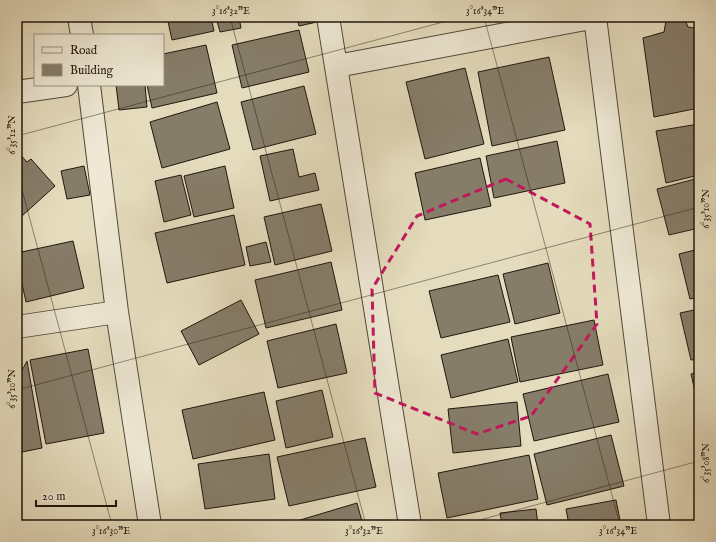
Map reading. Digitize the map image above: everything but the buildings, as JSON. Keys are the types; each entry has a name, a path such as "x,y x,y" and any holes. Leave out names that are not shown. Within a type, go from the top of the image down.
{"street":[{"path":"79,17 82,34"},
{"path":"328,17 410,525"},
{"path":"337,66 596,17 659,525"},
{"path":"17,92 59,86"},
{"path":"89,86 117,312 150,525"},
{"path":"17,327 117,312"}],"highlighted area":[{"path":"506,179 590,224 597,324 531,416 477,434 375,393 372,289 417,216"}]}
